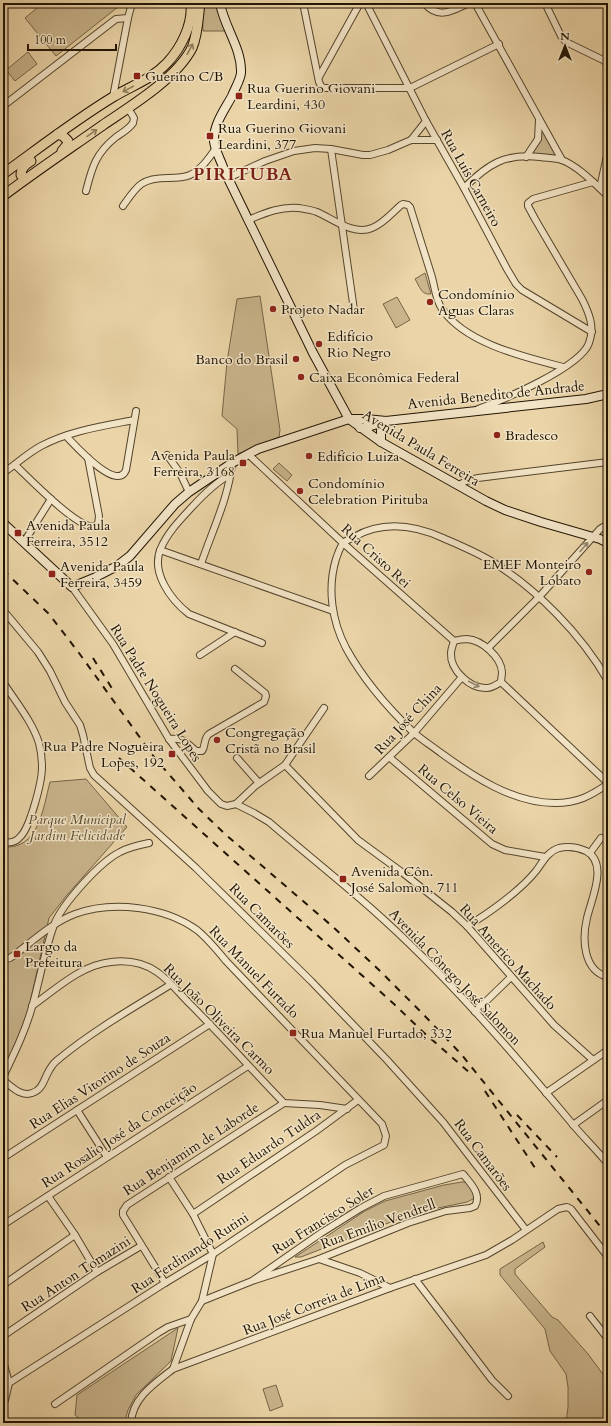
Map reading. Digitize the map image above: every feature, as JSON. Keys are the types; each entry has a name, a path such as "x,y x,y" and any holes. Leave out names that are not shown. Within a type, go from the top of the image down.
{"main road":[{"path":"3,174 58,134 113,97 152,76 168,62 185,36 189,24 191,3"},
{"path":"3,196 25,179 128,108 166,79 185,58 194,40 200,3"},
{"path":"220,3 226,25 238,55 240,74 238,83 215,132 214,140 216,148 228,178 248,220 313,353 348,420"},
{"path":"51,161 65,149 68,143 65,137 58,134"},
{"path":"25,179 21,176 23,167 44,151 47,143"},
{"name":"Avenida Benedito de Andrade","path":"348,420 366,419 386,421 586,399 608,394"},
{"name":"Avenida Paula Ferreira","path":"72,587 117,566 130,556 166,514 189,492 232,462 258,449 348,420 381,442 473,494 506,510 541,522 593,536 608,543"},
{"path":"381,442 381,430 386,421"},
{"name":"Avenida Benedito de Andrade","path":"360,428 386,421"},
{"path":"3,523 72,587"}],"street":[{"path":"3,7 6,3"},
{"path":"113,97 132,3"},
{"path":"303,3 321,86 324,88 410,88 499,44"},
{"path":"320,77 360,3"},
{"name":"Rua Luís Carneiro","path":"366,3 426,121 464,188 506,269 516,284 522,290 592,332"},
{"path":"424,3 430,9 439,13 448,12 469,3"},
{"path":"475,3 539,116 562,160"},
{"path":"545,3 561,36 566,42 603,60 608,64"},
{"path":"3,106 116,19 128,18"},
{"path":"86,191 91,170 104,148 134,123 134,118 128,108"},
{"path":"526,156 538,139 539,116"},
{"path":"411,140 426,121"},
{"path":"228,178 265,161 294,152 314,148 370,155 388,150 411,140 437,140"},
{"path":"122,206 134,189 143,182 152,179 179,178 190,175 198,170 216,148"},
{"path":"331,149 354,310"},
{"path":"600,188 608,151"},
{"path":"464,188 485,168 510,158 526,156 562,160 574,167 608,196"},
{"path":"467,412 495,403 526,389 578,357 586,349 592,332 590,318 582,299 528,206 528,203 532,199 593,182"},
{"path":"248,220 271,210 298,208 316,212 354,230 363,230 372,228 379,224 401,205 408,205 410,207 430,269 438,301 449,317 460,327 484,342 509,352 563,367"},
{"path":"66,436 88,458 112,476 116,477 124,474 131,448 136,410"},
{"path":"3,473 40,447 52,441 104,426 134,420"},
{"name":"Rua Cristo Rei","path":"248,454 343,543 454,641"},
{"path":"167,455 180,473 189,492"},
{"path":"15,465 76,520 89,526 97,526 99,516 88,458"},
{"path":"201,564 225,497 231,474 232,462"},
{"path":"459,485 466,481 478,478 608,462"},
{"path":"231,474 223,478 205,493 173,526 160,550 158,564 160,576 170,595 180,607 189,614 262,643"},
{"path":"24,542 51,499"},
{"path":"488,648 539,597 593,536 608,524"},
{"path":"501,682 608,784 589,797 575,801 556,803 539,802 512,795 462,768 414,733 383,701 346,648 333,611 331,588 337,556 343,543 365,530 385,526 409,527 434,534 491,561 539,597 570,629 602,670 608,681"},
{"path":"160,550 333,611"},
{"name":"Rua Padre Nogueira Lopes","path":"72,587 113,644 168,739 208,791 221,804 227,806 236,804 254,812 269,822"},
{"name":"Rua Camarões","path":"3,610 38,652 50,671 65,702 80,725 90,768 94,774 196,868 387,1060 443,1122 526,1230"},
{"path":"200,655 234,632"},
{"path":"466,639 476,641 488,648 499,662 502,672 501,682 494,687 485,688 475,686 462,677 453,664 451,653 454,641 466,639"},
{"path":"168,739 182,739 196,751 202,751 205,739 209,734 264,702 266,696 265,693 235,669"},
{"name":"Rua José China","path":"370,776 414,733 462,677"},
{"path":"3,682 32,728 42,755 42,768 37,795 26,829 20,838 14,842 3,842"},
{"path":"236,804 246,793 285,765 324,708"},
{"name":"Rua Celso Vieira","path":"389,757 492,844 505,850 545,857"},
{"path":"237,758 259,783"},
{"name":"Rua Americo Machado","path":"285,765 358,840 403,873 452,912 467,926 554,1025 593,1060"},
{"name":"Avenida Cônego José Salomon","path":"269,822 374,911 428,963 475,1012 608,1164"},
{"path":"590,853 601,838"},
{"path":"3,1077 20,1041 32,1006 54,924 74,893 102,864 119,852 133,846 149,843"},
{"path":"467,926 490,912 530,878 545,857 555,849 574,847 590,853 597,865 598,875 596,888 587,918 585,933 586,950 588,961 594,970 602,976 608,977"},
{"name":"Rua Manuel Furtado","path":"54,924 75,914 89,910 111,906 138,907 166,914 196,930 211,943 226,961 382,1124 386,1136 384,1145"},
{"path":"3,960 10,958 20,951 54,924"},
{"name":"Rua João Oliveira Carmo","path":"32,1006 78,973 95,965 111,962 143,964 158,972 210,1024 284,1103"},
{"path":"475,1012 511,977"},
{"path":"3,1080 21,1094 28,1095 34,1093 40,1089 50,1069 58,1059 86,1038 170,985"},
{"name":"Rua Elias Vitorino de Souza","path":"3,1158 210,1024"},
{"path":"546,1093 608,1050"},
{"name":"Rua Rosalio José da Conceição","path":"3,1225 248,1066"},
{"name":"Rua Eduardo Tuldra","path":"193,1214 316,1131 358,1100"},
{"path":"573,1125 608,1100"},
{"path":"284,1103 320,1104 346,1109"},
{"name":"Rua Benjamim de Laborde","path":"165,1283 141,1246 123,1215 123,1211 127,1205 284,1103"},
{"path":"77,1110 107,1157"},
{"name":"Rua Ferdinando Rutini","path":"9,1383 213,1254 345,1165 384,1145"},
{"path":"602,1157 608,1152"},
{"name":"Rua Emilio Vendrell","path":"252,1281 319,1259 408,1223 446,1211 475,1206 477,1199 475,1189 463,1174"},
{"name":"Rua Francisco Soler","path":"202,1301 252,1281 321,1233 361,1208 384,1196 463,1174"},
{"path":"169,1177 193,1214 213,1254 202,1301 191,1319 173,1369"},
{"path":"48,1196 75,1235 97,1272"},
{"name":"Rua José Correia de Lima","path":"130,1423 137,1401 173,1369 390,1288 486,1255 512,1240 558,1209 568,1207 571,1209 608,1257"},
{"path":"4,1283 75,1235"},
{"name":"Rua Anton Tomazini","path":"3,1336 97,1272 141,1246"},
{"path":"319,1259 366,1276 390,1288"},
{"path":"415,1280 492,1380 508,1396"},
{"path":"590,1316 608,1339"},
{"path":"55,1404 158,1333 168,1327 191,1319"},
{"path":"3,1361 9,1383 5,1400"}],"green space":[{"path":"43,3 123,3 56,56 25,18"},
{"path":"202,3 218,3 225,31 203,31"},
{"path":"28,52 37,64 15,81 6,70"},
{"path":"540,126 557,157 531,154"},
{"path":"425,273 431,294 423,292 415,279"},
{"path":"260,296 280,430 279,437 238,454 237,429 222,416 227,362 237,299"},
{"path":"397,297 410,320 396,328 383,304"},
{"path":"279,463 292,475 287,481 273,469"},
{"name":"Parque Municipal Jardim Felicidade","path":"86,779 127,827 67,895 49,918 27,1016 3,1068 3,847 15,846 25,842 32,835 42,815 50,782"},
{"path":"466,1182 473,1190 475,1198 467,1202 414,1213 301,1257 295,1257 365,1211 385,1201 444,1185"},
{"path":"543,1242 545,1247 515,1269 515,1274 552,1317 558,1320 588,1354 608,1381 608,1423 566,1423 568,1387 566,1374 550,1351 545,1329 500,1275 500,1269"},
{"path":"178,1328 171,1361 136,1395 128,1410 124,1423 84,1422 75,1415 77,1395"},
{"path":"276,1385 283,1406 270,1411 263,1389"}],"railway":[{"path":"3,570 49,614 154,757 199,809 225,834 332,926 423,1014 461,1054 608,1236"},
{"path":"93,658 113,690"},
{"path":"119,758 470,1073"},
{"path":"485,1091 537,1171"},
{"path":"517,1115 557,1157"}],"place":[{"name":"Guerino C/B","path":"137,76"},
{"name":"Rua Guerino Giovani Leardini, 430","path":"239,96"},
{"name":"Rua Guerino Giovani Leardini, 377","path":"210,136"},
{"name":"Condomínio Aguas Claras","path":"430,302"},
{"name":"Projeto Nadar","path":"273,309"},
{"name":"Edifício Rio Negro","path":"319,344"},
{"name":"Banco do Brasil","path":"296,359"},
{"name":"Caixa Econômica Federal","path":"301,377"},
{"name":"Bradesco","path":"497,435"},
{"name":"Edifício Luiza","path":"309,456"},
{"name":"Avenida Paula Ferreira, 3168","path":"243,463"},
{"name":"Condomínio Celebration Pirituba","path":"300,491"},
{"name":"Avenida Paula Ferreira, 3512","path":"18,533"},
{"name":"EMEF Monteiro Lobato","path":"589,572"},
{"name":"Avenida Paula Ferreira, 3459","path":"52,574"},
{"name":"Congregação Cristã no Brasil","path":"217,740"},
{"name":"Rua Padre Nogueira Lopes, 192","path":"172,754"},
{"name":"Avenida Côn. José Salomon, 711","path":"343,879"},
{"name":"Largo da Prefeitura","path":"17,954"},
{"name":"Rua Manuel Furtado, 332","path":"293,1033"}],"district":[{"name":"PIRITUBA","path":"243,174"}]}
